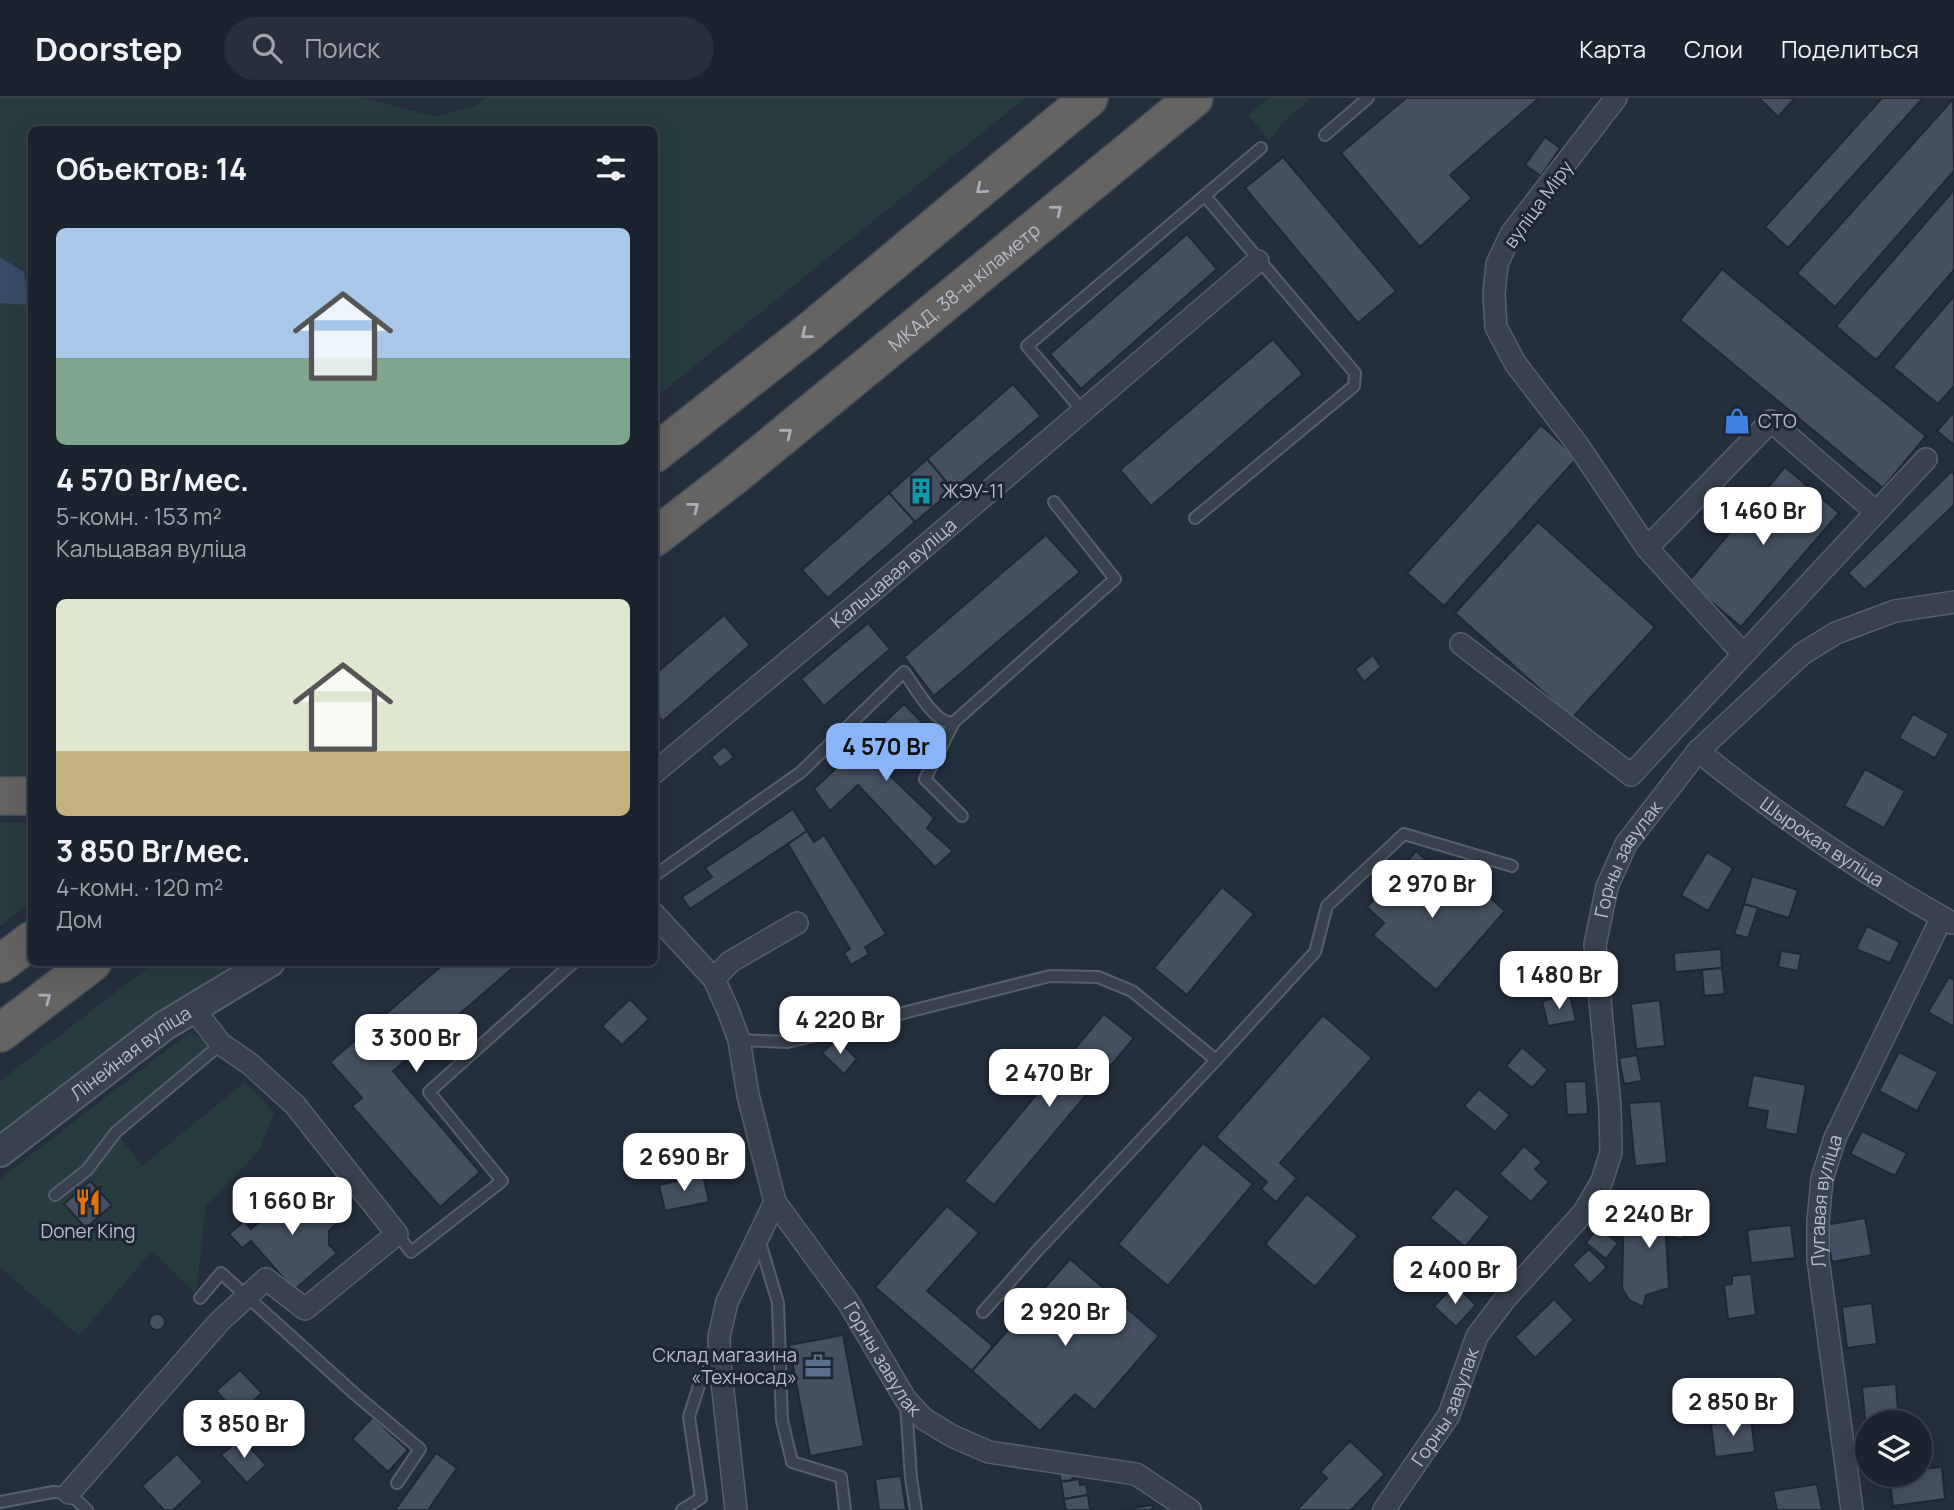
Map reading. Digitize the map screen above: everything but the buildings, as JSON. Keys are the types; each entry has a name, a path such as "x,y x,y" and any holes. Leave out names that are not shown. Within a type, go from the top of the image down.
{"highway":[{"path":"658,451 810,331 1090,98"},
{"name":"МКАД, 38-ы кіламетр","path":"658,535 734,476 1194,98"},
{"path":"0,796 28,796"},
{"path":"0,964 28,943"},
{"path":"0,1033 88,966"}],"street":[{"name":"вуліца Міру","path":"1616,98 1511,234 1497,264 1494,294 1496,327 1516,363 1565,428 1647,548 1743,654"},
{"name":"Кальцавая вуліца","path":"658,770 875,589 1258,261"},
{"path":"1647,548 1772,421 1876,512"},
{"path":"1461,644 1631,775 1926,459"},
{"name":"Горны завулак","path":"1384,1510 1449,1415 1477,1336 1506,1298 1584,1212 1602,1181 1611,1152 1610,1108 1595,945 1607,887 1626,844 1698,751 1802,654 1836,633 1895,611 1954,602"},
{"name":"Шырокая вуліца","path":"1698,751 1753,796 1830,849 1948,921"},
{"name":"Горны завулак","path":"658,918 714,979 739,1040 747,1095 775,1202 848,1302 906,1400 924,1419 952,1436 989,1452 1136,1474 1190,1510"},
{"name":"Лугавая вуліца","path":"1852,1510 1818,1259 1822,1179 1835,1138 1948,921"},
{"path":"714,979 730,962 797,923"},
{"name":"Лінейная вуліца","path":"0,1152 164,1026 263,966"},
{"path":"69,1493 220,1321 266,1279 304,1309 397,1234 295,1105 250,1064 221,1044 193,1008"},
{"path":"736,1510 719,1337 727,1303 775,1202"}],"lane":[{"path":"1325,135 1368,98"},
{"path":"1081,410 1027,345 1261,148"},
{"path":"1195,517 1354,386 1355,373 1205,196"},
{"path":"962,816 925,779 954,722 1115,579 1054,502"},
{"path":"658,873 801,772 904,672 939,719 948,724 954,722"},
{"path":"983,1312 1315,951 1326,906 1404,834 1512,866"},
{"path":"397,1234 411,1252 502,1181 429,1092 570,966"},
{"path":"739,1040 788,1042 1050,976 1098,977 1132,991 1216,1060"},
{"path":"55,1195 88,1170 116,1132 221,1044"},
{"path":"759,1239 778,1303 782,1420 792,1462 841,1477 845,1510"},
{"path":"200,1298 221,1273 420,1449 397,1483"},
{"path":"682,1510 701,1497 689,1417 701,1379 719,1352"},
{"path":"906,1400 916,1510"},
{"path":"0,1502 53,1492 69,1493 87,1510"}],"green space":[{"path":"0,98 363,98 436,117 476,105 484,98 1025,98 658,396 658,126 28,126 28,785 0,786"},
{"path":"1268,98 1311,98 1284,122 1269,140 1248,115"},
{"path":"0,822 28,823 28,905 0,926"},
{"path":"150,966 241,966 0,1139 0,1081"},
{"path":"190,1032 213,1045 116,1132 142,1166 245,1082 274,1113 260,1149 206,1206 196,1293 152,1251 79,1336 0,1267 0,1179"}],"water":[{"path":"0,257 24,272 28,305 0,303"}],"place":[{"name":"СТО","path":"1737,421"},
{"name":"ЖЭУ-11","path":"921,491"},
{"name":"Doner King","path":"88,1202"},
{"name":"Склад магазина «Техносад»","path":"818,1366"}]}
